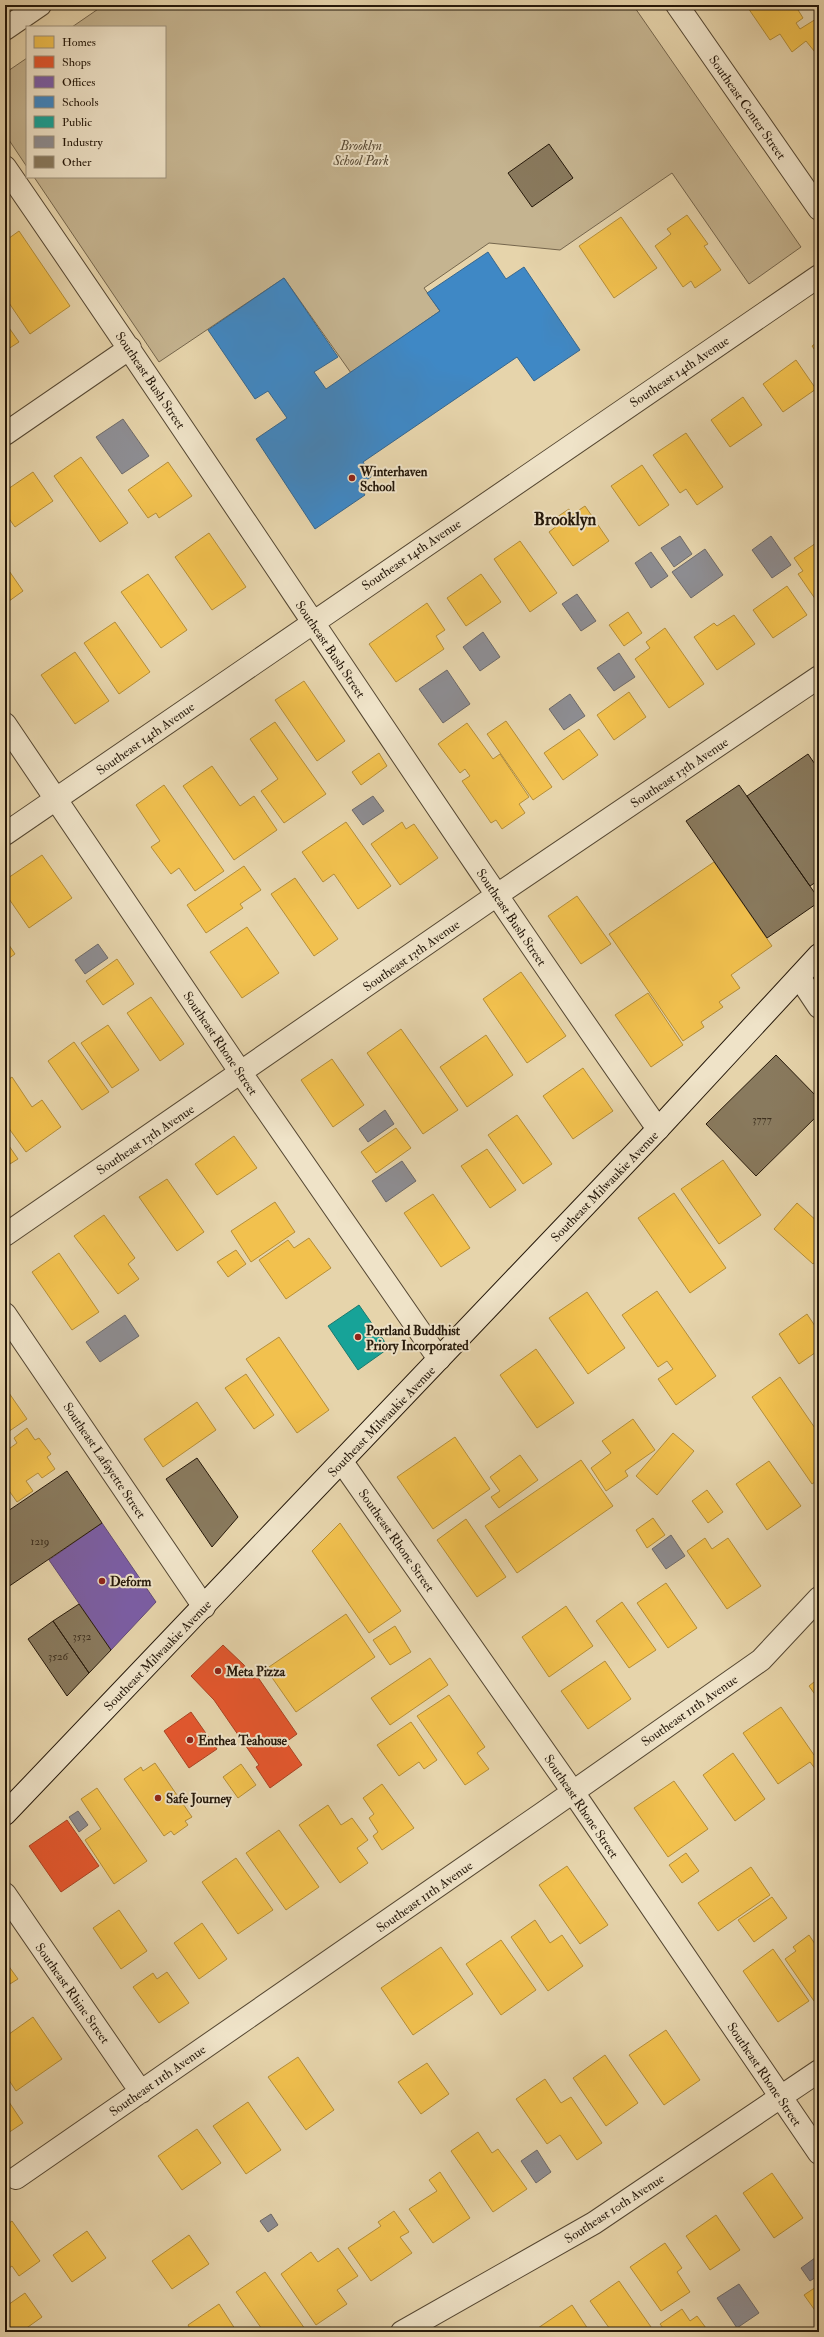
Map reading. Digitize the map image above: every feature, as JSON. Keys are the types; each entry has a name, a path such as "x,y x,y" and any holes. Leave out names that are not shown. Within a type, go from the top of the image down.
{"street":[{"path":"5,29 40,5"},
{"name":"Southeast Center Street","path":"677,5 819,209"},
{"name":"Southeast Bush Street","path":"5,167 130,348 497,895 658,1129"},
{"name":"Southeast 14th Avenue","path":"5,834 313,621 819,276"},
{"path":"5,434 130,348"},
{"name":"Southeast 13th Avenue","path":"5,1235 497,895 819,677"},
{"name":"Southeast Rhone Street","path":"5,724 241,1073 439,1359"},
{"name":"Southeast Milwaukie Avenue","path":"5,1814 204,1607 658,1129 819,955"},
{"path":"799,977 819,1007"},
{"name":"Southeast Lafayette Street","path":"5,1314 204,1607"},
{"name":"Southeast Rhone Street","path":"342,1462 573,1792 780,2098 819,2153"},
{"name":"Southeast 11th Avenue","path":"16,2178 573,1792 760,1660 819,1598"},
{"name":"Southeast Rhine Street","path":"5,1894 141,2092"},
{"name":"Southeast 10th Avenue","path":"402,2332 594,2223 819,2071"}],"green space":[{"name":"Brooklyn School Park","path":"104,5 633,5 801,247 749,284 672,173 560,250 489,243 424,288 440,311 351,373 284,278 159,362 35,178 166,178 166,26 73,26"},
{"path":"26,59 26,166 5,134 5,73"}],"building: Homes":[{"path":"746,5 795,5 803,18 796,23 800,29 816,19 819,23 819,57 806,41 792,52 780,34 770,40"},
{"path":"687,215 708,244 704,246 721,270 695,288 691,281 683,287 655,246 671,234 667,229"},
{"path":"621,217 657,268 614,298 579,246"},
{"path":"19,231 70,306 30,334 5,297 5,241"},
{"path":"5,322 19,342 5,351"},
{"path":"819,341 819,356 812,346"},
{"path":"796,360 816,389 783,412 763,384"},
{"path":"743,397 762,425 730,447 711,420"},
{"path":"686,433 723,487 697,505 686,489 680,493 653,455"},
{"path":"81,457 128,523 100,542 54,476"},
{"path":"168,462 192,496 159,518 156,513 148,518 128,490"},
{"path":"642,465 669,505 639,526 611,486"},
{"path":"33,472 53,501 15,527 5,513 5,491"},
{"path":"585,506 609,541 573,566 549,532 558,525 554,519 569,509 573,514"},
{"path":"209,533 246,587 212,610 175,557"},
{"path":"520,541 557,593 530,612 494,559"},
{"path":"819,541 818,603 798,574 803,571 794,558"},
{"path":"5,565 23,591 5,604"},
{"path":"148,574 187,630 161,648 121,592"},
{"path":"481,574 501,602 466,626 447,598"},
{"path":"787,586 807,615 773,638 753,610"},
{"path":"427,603 445,630 436,636 444,649 396,682 369,644"},
{"path":"628,612 642,633 624,646 609,625"},
{"path":"734,615 755,644 717,670 694,637 714,623 717,626"},
{"path":"115,622 150,672 119,694 84,643"},
{"path":"665,628 704,684 669,708 635,659 650,648 646,642"},
{"path":"75,652 109,701 75,724 41,675"},
{"path":"304,681 345,741 317,761 275,700"},
{"path":"629,692 646,717 614,740 597,715"},
{"path":"506,721 552,787 533,800 487,734"},
{"path":"275,722 326,794 284,823 261,791 278,779 250,739"},
{"path":"467,723 493,759 500,754 529,797 519,804 525,813 502,829 496,820 491,823 462,781 470,776 465,769 460,773 438,744"},
{"path":"579,729 598,755 563,780 544,753"},
{"path":"379,753 387,766 361,785 352,772"},
{"path":"212,766 240,806 254,796 277,830 234,860 183,786"},
{"path":"164,785 224,871 195,891 179,868 171,874 151,847 160,841 136,805"},
{"path":"346,822 391,886 358,909 334,874 323,882 302,852"},
{"path":"402,822 406,829 414,824 438,858 400,885 371,844"},
{"path":"42,855 72,898 29,928 5,893 5,880"},
{"path":"714,862 772,946 731,975 740,988 719,1002 723,1007 701,1022 704,1027 683,1041 609,934"},
{"path":"244,866 261,890 240,904 243,908 206,933 187,905"},
{"path":"295,878 338,939 314,956 271,894"},
{"path":"577,896 611,944 581,964 548,916"},
{"path":"247,927 279,973 242,998 210,952"},
{"path":"5,939 15,954 5,961"},
{"path":"117,959 134,984 103,1005 86,981"},
{"path":"521,972 566,1036 527,1063 483,999"},
{"path":"648,993 683,1045 651,1067 615,1015"},
{"path":"151,997 184,1044 160,1061 127,1013"},
{"path":"108,1025 139,1070 112,1088 81,1043"},
{"path":"401,1029 458,1110 423,1134 367,1053"},
{"path":"486,1035 513,1075 467,1107 440,1067"},
{"path":"74,1042 109,1092 82,1110 48,1061"},
{"path":"332,1059 364,1105 333,1127 301,1080"},
{"path":"583,1068 613,1111 573,1139 543,1096"},
{"path":"12,1077 32,1107 42,1100 61,1127 26,1152 5,1123 5,1082"},
{"path":"517,1115 552,1164 523,1184 488,1135"},
{"path":"396,1128 411,1148 376,1173 361,1152"},
{"path":"234,1136 257,1168 217,1195 195,1164"},
{"path":"5,1140 18,1159 5,1167"},
{"path":"487,1149 516,1190 490,1208 461,1166"},
{"path":"723,1160 761,1215 719,1244 681,1189"},
{"path":"167,1179 204,1232 177,1251 139,1197"},
{"path":"674,1193 726,1268 690,1293 638,1218"},
{"path":"433,1194 470,1248 441,1267 404,1213"},
{"path":"275,1202 295,1232 251,1262 231,1231"},
{"path":"797,1203 819,1223 819,1257 813,1264 774,1229"},
{"path":"104,1215 135,1258 128,1264 139,1279 118,1294 74,1236"},
{"path":"309,1238 331,1268 286,1299 259,1260 288,1240 294,1248"},
{"path":"236,1250 246,1264 228,1277 217,1262"},
{"path":"59,1253 99,1312 72,1330 32,1272"},
{"path":"657,1291 716,1376 676,1405 658,1379 673,1369 667,1361 658,1367 622,1315"},
{"path":"587,1292 625,1348 588,1374 549,1318"},
{"path":"807,1314 819,1332 819,1350 799,1364 779,1334"},
{"path":"279,1337 329,1410 297,1433 246,1359"},
{"path":"536,1349 574,1403 537,1428 500,1375"},
{"path":"246,1374 274,1415 254,1429 225,1388"},
{"path":"780,1377 819,1434 819,1479 812,1484 752,1397"},
{"path":"9,1393 27,1419 5,1434 5,1396"},
{"path":"197,1402 216,1430 163,1467 144,1439"},
{"path":"633,1419 655,1450 625,1471 628,1476 606,1491 591,1468 611,1453 602,1441"},
{"path":"27,1428 35,1440 39,1438 51,1454 47,1457 55,1469 42,1478 38,1473 26,1481 33,1491 17,1502 5,1485 5,1449 6,1451 17,1443 14,1438"},
{"path":"673,1433 694,1451 657,1495 636,1476"},
{"path":"455,1437 490,1489 433,1529 397,1477"},
{"path":"520,1455 538,1480 499,1508 491,1497 500,1491 490,1477"},
{"path":"581,1460 613,1506 517,1573 485,1526"},
{"path":"769,1461 801,1506 767,1530 736,1484"},
{"path":"707,1490 723,1512 708,1523 692,1501"},
{"path":"653,1518 665,1535 647,1548 636,1530"},
{"path":"466,1519 506,1577 477,1597 437,1540"},
{"path":"340,1523 401,1611 369,1633 312,1551"},
{"path":"705,1538 712,1549 728,1538 761,1586 727,1609 687,1551"},
{"path":"666,1583 697,1628 668,1648 637,1603"},
{"path":"622,1602 656,1650 629,1668 596,1621"},
{"path":"566,1606 593,1646 549,1677 522,1637"},
{"path":"346,1614 375,1657 296,1712 266,1669"},
{"path":"395,1626 411,1652 390,1665 373,1640"},
{"path":"430,1658 448,1685 390,1725 371,1698"},
{"path":"605,1661 631,1699 588,1729 561,1691"},
{"path":"819,1678 819,1700 809,1686"},
{"path":"449,1695 485,1747 477,1753 489,1769 465,1785 417,1716"},
{"path":"781,1707 814,1755 819,1751 819,1774 810,1762 778,1784 743,1733"},
{"path":"411,1722 437,1760 424,1769 419,1762 399,1776 377,1745"},
{"path":"733,1753 765,1799 735,1821 703,1775"},
{"name":"Safe Journey","path":"155,1763 192,1817 185,1821 188,1825 174,1835 171,1831 164,1836 124,1779 141,1767 143,1771"},
{"path":"241,1764 256,1785 238,1798 223,1777"},
{"path":"674,1781 708,1829 668,1857 634,1808"},
{"path":"382,1784 414,1828 382,1850 373,1836 378,1832 369,1818 374,1814 363,1798"},
{"path":"97,1788 147,1861 114,1884 85,1840 101,1829 81,1799"},
{"path":"328,1805 341,1825 352,1818 368,1840 357,1848 368,1863 340,1883 299,1825"},
{"path":"279,1830 319,1887 286,1910 246,1853"},
{"path":"686,1853 699,1871 682,1883 669,1865"},
{"path":"236,1858 273,1910 238,1934 202,1882"},
{"path":"567,1866 608,1925 580,1944 539,1885"},
{"path":"751,1867 770,1895 718,1931 698,1903"},
{"path":"772,1897 787,1918 754,1942 738,1920"},
{"path":"119,1910 147,1951 121,1969 93,1928"},
{"path":"535,1920 550,1943 562,1935 583,1966 548,1991 511,1937"},
{"path":"202,1923 227,1959 199,1979 174,1943"},
{"path":"809,1935 819,1950 819,1998 814,2001 785,1959 796,1951 793,1947"},
{"path":"501,1940 536,1990 501,2015 466,1964"},
{"path":"441,1947 473,1994 413,2035 381,1988"},
{"path":"773,1949 809,2001 778,2022 743,1971"},
{"path":"5,1961 18,1979 5,1987"},
{"path":"167,1972 189,2003 159,2023 133,1987 153,1973 157,1979"},
{"path":"33,2017 62,2059 16,2091 5,2074 5,2037"},
{"path":"666,2030 700,2080 664,2105 629,2055"},
{"path":"605,2055 638,2103 606,2126 573,2078"},
{"path":"298,2057 334,2110 306,2130 268,2077"},
{"path":"427,2063 449,2094 421,2114 398,2082"},
{"path":"545,2079 561,2103 571,2097 602,2143 577,2160 560,2135 547,2144 516,2099"},
{"path":"5,2096 23,2123 5,2135"},
{"path":"248,2102 281,2150 246,2174 213,2126"},
{"path":"197,2129 221,2163 182,2190 158,2156"},
{"path":"478,2132 492,2153 498,2149 527,2189 493,2212 451,2151"},
{"path":"440,2172 470,2218 433,2243 409,2209 437,2191 429,2180"},
{"path":"772,2173 803,2218 774,2238 743,2193"},
{"path":"394,2211 409,2232 400,2237 412,2253 371,2281 348,2248 381,2226 378,2222"},
{"path":"716,2215 740,2250 710,2270 686,2236"},
{"path":"12,2221 40,2261 19,2276 12,2266 5,2271 5,2226"},
{"path":"87,2231 106,2258 72,2282 53,2255"},
{"path":"189,2235 209,2264 172,2289 152,2261"},
{"path":"665,2243 682,2268 677,2272 690,2292 661,2311 630,2267"},
{"path":"338,2248 358,2276 337,2290 347,2304 316,2325 281,2274 311,2252 318,2262"},
{"path":"265,2272 305,2329 300,2332 264,2332 236,2292"},
{"path":"619,2281 651,2327 643,2332 612,2332 590,2301"},
{"path":"819,2285 819,2316 804,2295"},
{"path":"25,2293 42,2317 21,2332 5,2332 5,2307"},
{"path":"219,2304 237,2332 192,2332 188,2325"},
{"path":"572,2305 590,2332 540,2332 538,2328"},
{"path":"682,2309 690,2321 697,2316 709,2332 666,2332 660,2324"}],"building: Shops":[{"path":"223,1645 244,1665 253,1679 257,1676 297,1734 286,1742 302,1765 270,1788 256,1767 259,1765 214,1700 191,1676"},
{"name":"Enthea Teahouse","path":"191,1712 217,1749 189,1768 164,1731"},
{"path":"67,1820 99,1866 61,1892 29,1846"}],"building: Offices":[{"name":"Deform","path":"102,1523 156,1602 111,1650 49,1560"}],"building: Schools":[{"path":"488,252 506,279 524,267 580,350 534,381 517,357 363,462 372,476 359,486 365,495 315,529 256,439 287,418 268,391 255,399 208,330 284,278 338,357 314,372 326,389 440,311 427,293"}],"building: Public":[{"name":"Portland Buddhist Priory Incorporated","path":"359,1305 389,1348 358,1370 328,1326"}],"building: Industry":[{"path":"123,419 149,456 122,474 96,437"},
{"path":"680,536 692,554 674,567 661,548"},
{"path":"771,536 791,565 772,578 752,550"},
{"path":"705,549 723,575 691,598 672,572"},
{"path":"651,552 668,576 651,588 635,563"},
{"path":"577,594 596,621 581,631 562,604"},
{"path":"483,632 500,657 480,671 463,647"},
{"path":"619,653 635,677 614,691 597,668"},
{"path":"447,670 470,704 443,723 419,689"},
{"path":"570,694 585,716 564,730 549,709"},
{"path":"373,796 384,811 363,825 352,810"},
{"path":"98,944 108,958 85,974 75,960"},
{"path":"385,1110 394,1124 368,1142 359,1129"},
{"path":"402,1161 416,1181 386,1202 372,1181"},
{"path":"125,1315 139,1336 100,1362 86,1342"},
{"path":"671,1535 685,1556 666,1569 652,1549"},
{"path":"78,1811 88,1825 79,1832 69,1817"},
{"path":"537,2150 551,2172 536,2183 521,2161"},
{"path":"271,2214 278,2225 268,2232 260,2221"},
{"path":"819,2255 819,2275 810,2281 801,2268"},
{"path":"739,2284 759,2313 737,2328 717,2298"}],"building: Other":[{"path":"549,144 573,178 532,207 508,173"},
{"path":"808,754 819,770 819,880 810,886 747,796"},
{"path":"739,785 819,899 819,902 767,938 686,821"},
{"path":"776,1055 819,1099 819,1114 756,1176 706,1124"},
{"path":"197,1458 238,1517 212,1547 166,1479"},
{"path":"67,1471 102,1523 5,1589 5,1513"},
{"path":"79,1604 111,1650 89,1673 53,1621"},
{"path":"53,1621 89,1673 67,1696 28,1639"}],"place":[{"name":"Winterhaven School","path":"352,478"},
{"name":"Portland Buddhist Priory Incorporated","path":"358,1337"},
{"name":"Deform","path":"102,1581"},
{"name":"Meta Pizza","path":"218,1671"},
{"name":"Enthea Teahouse","path":"190,1740"},
{"name":"Safe Journey","path":"158,1798"}],"district":[{"name":"Brooklyn","path":"565,519"}]}
